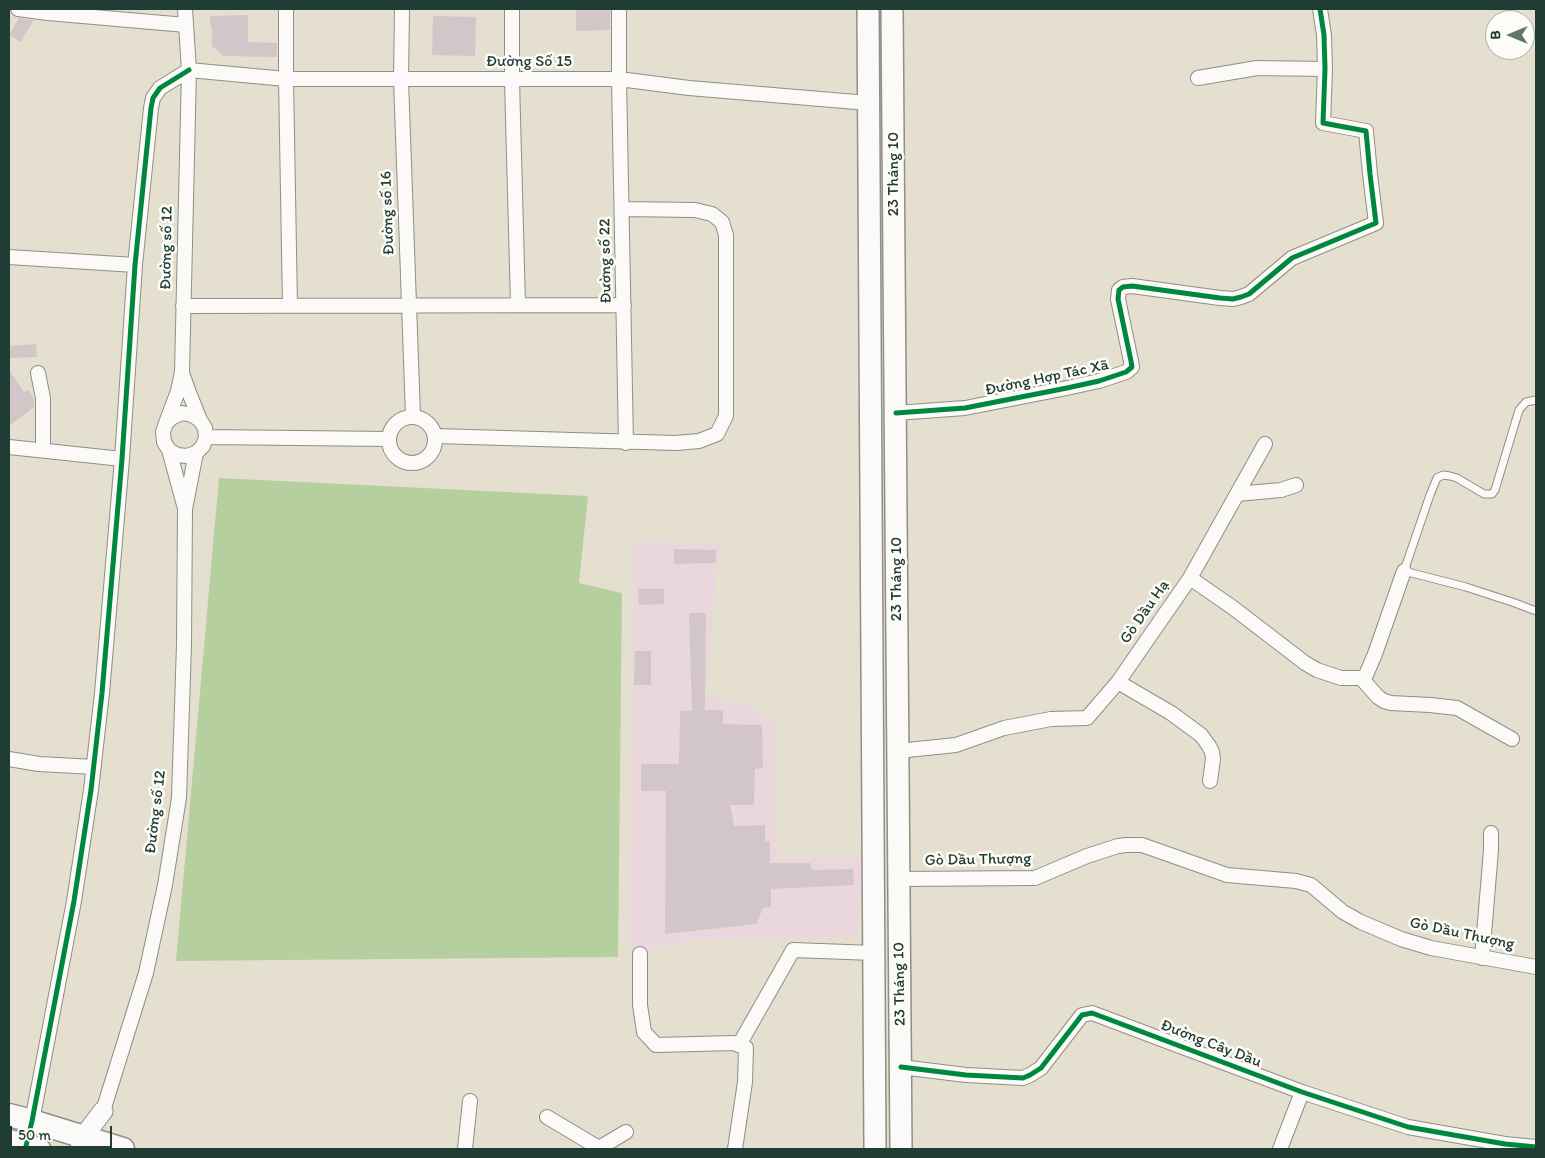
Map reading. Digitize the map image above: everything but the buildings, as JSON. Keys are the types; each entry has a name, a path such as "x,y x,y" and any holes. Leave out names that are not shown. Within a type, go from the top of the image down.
{"highway":[{"path":"9,1115 32,1121 91,1144 123,1149"}],"main road":[{"name":"23 Tháng 10","path":"868,9 875,1149"},
{"name":"23 Tháng 10","path":"892,9 901,1149"},
{"path":"91,1144 103,1111"}],"street":[{"path":"18,9 186,25"},
{"path":"24,1145 32,1121 74,901 94,767 122,459 135,266 152,102 160,88 188,70 185,9"},
{"path":"286,9 290,306"},
{"name":"Đường số 16","path":"402,9 401,80 413,416"},
{"path":"512,9 518,305"},
{"path":"619,9 619,79"},
{"name":"Đường Hợp Tác Xã","path":"896,413 965,408 1099,381 1126,372 1132,367 1118,299 1119,290 1123,287 1132,286 1220,298 1233,299 1241,297 1249,294 1292,258 1376,223 1366,131 1323,124 1325,69 1324,35 1320,9"},
{"path":"1198,78 1257,68 1325,69"},
{"name":"Đường Số 15","path":"188,70 286,79 619,79 689,88 868,103"},
{"name":"Đường số 12","path":"166,423 178,391 182,372 188,70"},
{"name":"Đường số 22","path":"619,79 626,443"},
{"path":"436,436 676,443 700,441 717,434 726,416 726,235 722,222 712,214 695,210 622,209"},
{"path":"9,257 135,266"},
{"path":"183,306 624,305"},
{"path":"182,372 200,420 205,428 206,437 203,446 196,453 187,456 177,455 169,450 164,442 163,432 166,423 173,417 182,414 192,415 200,420"},
{"path":"38,373 44,408 44,449"},
{"path":"413,416 428,422 436,436 435,444 428,458 414,464 406,463 393,453 389,439 390,432 399,420 413,416"},
{"path":"206,437 389,439"},
{"path":"1190,578 1265,444"},
{"path":"9,447 44,449 122,459"},
{"name":"Đường số 12","path":"169,450 185,509"},
{"name":"Đường số 12","path":"103,1111 146,973 165,884 178,798 184,644 185,509 196,453"},
{"path":"1237,494 1281,490 1296,485"},
{"path":"1404,571 1375,654 1366,675 1361,678 1384,701 1456,708 1512,739"},
{"name":"Gò Dầu Hạ","path":"898,751 956,746 1004,728 1051,719 1087,718 1118,682 1190,578 1232,607 1305,663 1317,670 1341,678 1361,678"},
{"path":"1118,682 1170,713 1201,735 1212,752 1210,781"},
{"path":"9,759 46,765 94,767"},
{"path":"1482,958 1491,833"},
{"name":"Gò Dầu Thượng","path":"899,879 1034,878 1086,856 1126,845 1142,846 1227,875 1296,881 1311,885 1344,912 1401,939 1431,948 1536,967"},
{"path":"739,1045 792,950 874,953"},
{"path":"640,954 640,1005 644,1032 656,1045 734,1043 746,1048 745,1082 735,1149"},
{"name":"Đường Cây Dầu","path":"901,1067 966,1075 1023,1078 1041,1068 1082,1015 1092,1013 1302,1092 1408,1127 1505,1144 1536,1147"},
{"path":"1280,1149 1302,1092"},
{"path":"465,1149 470,1101"},
{"path":"547,1117 599,1148 626,1132"}],"lane":[{"path":"1536,400 1526,402 1519,410 1495,490 1492,494 1484,494 1458,478 1443,475 1437,478 1404,571 1466,587 1536,611"}],"shaded area":[{"path":"634,541 720,544 705,696 749,705 754,711 776,724 776,829 778,859 862,859 858,936 683,941 665,948 630,951"}],"green space":[{"path":"219,478 588,496 579,583 622,593 618,957 176,961"}],"cycle path":[{"path":"896,413 965,408 1099,381 1126,372 1132,367 1118,299 1119,290 1123,287 1132,286 1220,298 1233,299 1241,297 1249,294 1292,258 1376,223 1366,131 1323,123 1325,69 1324,35 1320,9"},
{"path":"26,1146 74,901 91,790 102,693 122,459 135,265 151,108 153,98 160,88 189,70"},
{"path":"901,1067 966,1075 1023,1078 1041,1068 1082,1015 1092,1013 1302,1092 1408,1127 1505,1144 1536,1147"}]}
